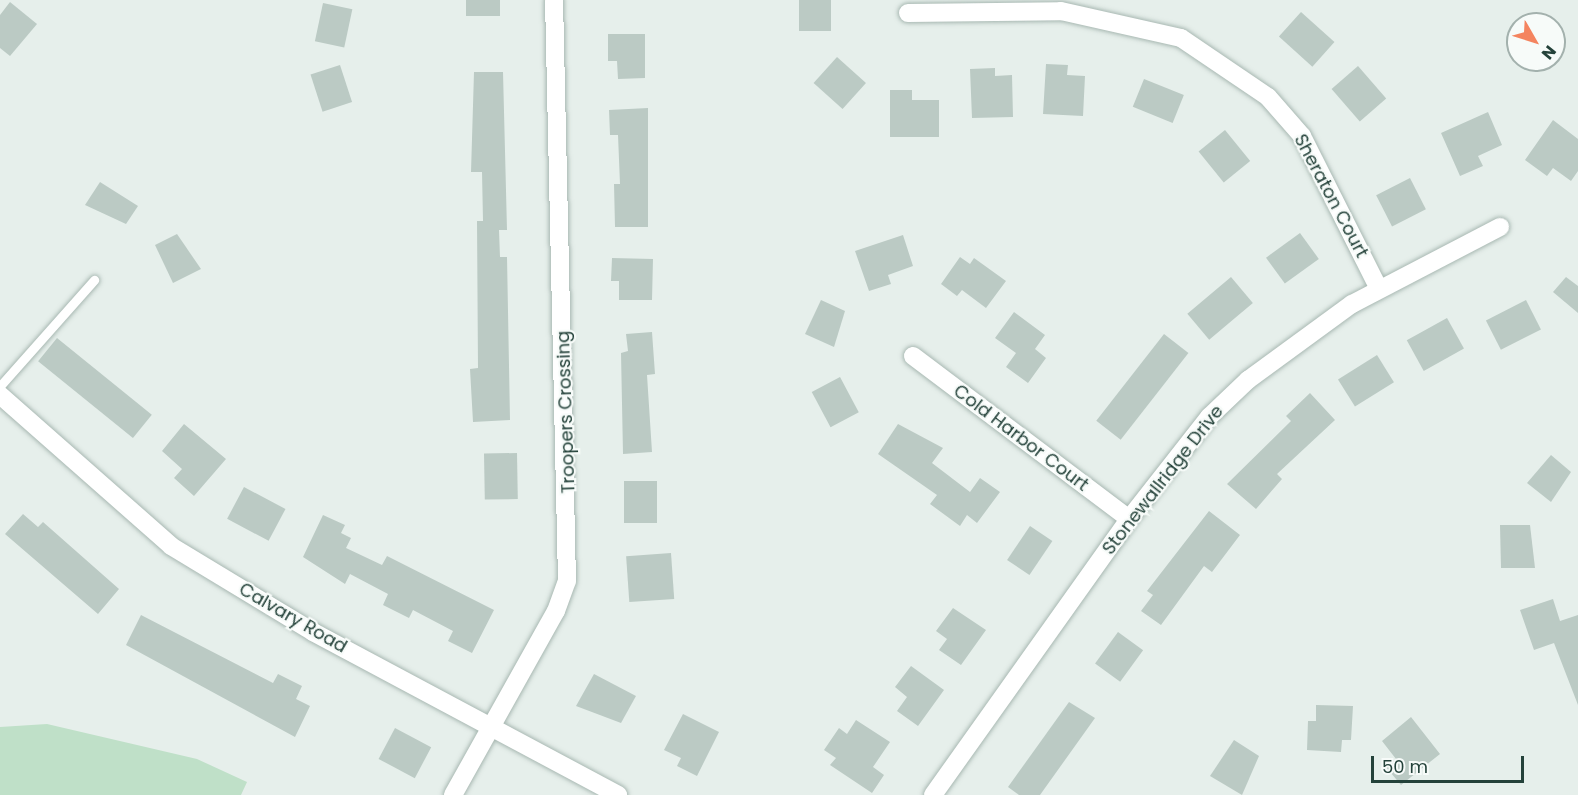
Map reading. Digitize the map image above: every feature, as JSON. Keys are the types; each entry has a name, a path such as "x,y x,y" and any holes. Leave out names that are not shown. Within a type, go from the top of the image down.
{"street":[{"name":"Troopers Crossing","path":"453,795 493,726 567,581 554,0"},
{"name":"Sheraton Court","path":"908,13 1061,11 1181,38 1268,97 1302,136 1379,289"},
{"name":"Stonewallridge Drive","path":"933,795 1129,519 1209,417 1248,380 1379,289 1500,227"},
{"name":"Cold Harbor Court","path":"913,356 1129,519"},
{"name":"Calvary Road","path":"0,395 171,546 314,632 618,795"}],"lane":[{"path":"0,386 94,280"}],"green space":[{"path":"47,724 197,759 247,782 241,795 0,795 0,727"}],"building":[{"path":"466,0 500,0 500,16 466,16"},
{"path":"799,0 831,0 831,31 799,31"},
{"path":"10,2 37,24 10,56 0,48 0,15"},
{"path":"323,3 352,9 344,47 315,41"},
{"path":"1301,12 1334,42 1312,67 1279,37"},
{"path":"608,34 645,34 645,78 618,79 617,61 608,61"},
{"path":"837,57 866,83 843,109 814,83"},
{"path":"1046,64 1068,65 1067,75 1085,76 1083,116 1043,114"},
{"path":"340,65 352,102 323,112 311,75"},
{"path":"1358,66 1386,98 1360,121 1332,89"},
{"path":"995,68 995,76 1012,75 1013,117 972,118 970,69"},
{"path":"474,72 503,72 507,230 499,230 500,257 507,257 510,420 473,422 470,369 478,368 477,221 483,221 482,172 471,172"},
{"path":"1144,79 1184,95 1173,123 1133,107"},
{"path":"890,90 912,90 912,100 939,100 939,137 890,137"},
{"path":"648,108 648,227 615,227 614,184 620,184 618,135 610,135 609,110"},
{"path":"1488,112 1502,145 1478,156 1483,166 1460,176 1441,133"},
{"path":"1553,120 1578,139 1578,171 1571,181 1553,168 1547,176 1525,160"},
{"path":"1225,130 1250,161 1224,182 1199,151"},
{"path":"1410,178 1426,209 1392,226 1376,195"},
{"path":"100,182 138,206 126,224 85,205"},
{"path":"1300,233 1319,259 1285,284 1266,258"},
{"path":"177,234 201,269 173,283 155,245"},
{"path":"903,235 913,266 888,275 891,284 869,291 855,251"},
{"path":"960,257 970,264 974,258 1006,281 986,308 962,290 957,296 941,284"},
{"path":"612,258 653,259 652,300 619,300 619,281 611,281"},
{"path":"1231,277 1253,303 1209,340 1187,314"},
{"path":"1566,277 1578,286 1578,313 1553,292"},
{"path":"821,300 845,311 834,347 805,334"},
{"path":"1526,300 1541,329 1501,350 1486,320"},
{"path":"1014,312 1045,335 1035,349 1046,358 1028,383 1006,367 1016,353 995,338"},
{"path":"1447,318 1464,349 1424,371 1407,340"},
{"path":"652,332 655,374 647,375 652,452 623,454 621,353 628,351 626,334"},
{"path":"1164,334 1188,353 1121,440 1096,421"},
{"path":"57,338 152,415 133,438 38,361"},
{"path":"1377,355 1394,382 1355,407 1338,379"},
{"path":"840,377 859,412 831,427 812,392"},
{"path":"1310,393 1335,420 1277,474 1282,479 1256,509 1227,484 1291,421 1286,416"},
{"path":"184,424 226,459 194,496 174,478 182,469 162,451"},
{"path":"898,424 943,448 932,463 970,492 980,478 1000,492 977,523 967,515 960,526 930,504 937,495 878,454"},
{"path":"517,453 518,499 485,500 484,454"},
{"path":"1551,455 1571,472 1551,502 1527,483"},
{"path":"624,481 657,481 657,523 624,523"},
{"path":"244,487 285,509 269,541 227,519"},
{"path":"1209,511 1240,535 1212,572 1204,566 1161,625 1141,611 1153,595 1147,591"},
{"path":"23,514 38,527 43,522 119,589 98,614 5,534"},
{"path":"323,515 345,525 341,533 351,538 346,548 382,565 387,556 494,610 472,653 448,641 453,631 413,610 409,618 383,605 388,594 350,574 345,584 303,557"},
{"path":"1500,525 1530,525 1535,568 1501,568"},
{"path":"1030,526 1052,541 1029,575 1007,560"},
{"path":"671,553 674,599 629,602 626,556"},
{"path":"1553,599 1560,621 1578,615 1578,705 1554,643 1534,650 1520,610"},
{"path":"953,608 986,630 961,665 939,650 947,639 936,631"},
{"path":"141,615 273,683 278,674 302,686 296,699 310,706 295,737 126,645"},
{"path":"1118,632 1143,650 1120,682 1095,664"},
{"path":"911,666 944,690 918,726 897,711 907,697 895,687"},
{"path":"594,674 636,696 621,723 576,706"},
{"path":"1069,702 1095,718 1040,795 1019,795 1008,787"},
{"path":"1316,705 1353,706 1351,740 1342,740 1341,752 1307,750 1308,721 1316,721"},
{"path":"683,714 719,732 697,776 677,766 681,758 664,750"},
{"path":"1411,717 1440,754 1401,785 1386,767 1396,759 1382,741"},
{"path":"856,720 890,742 873,767 884,775 872,793 830,765 836,758 824,750 839,728 847,734"},
{"path":"395,728 431,747 415,778 379,759"},
{"path":"1234,740 1259,756 1242,795 1210,776"}]}
